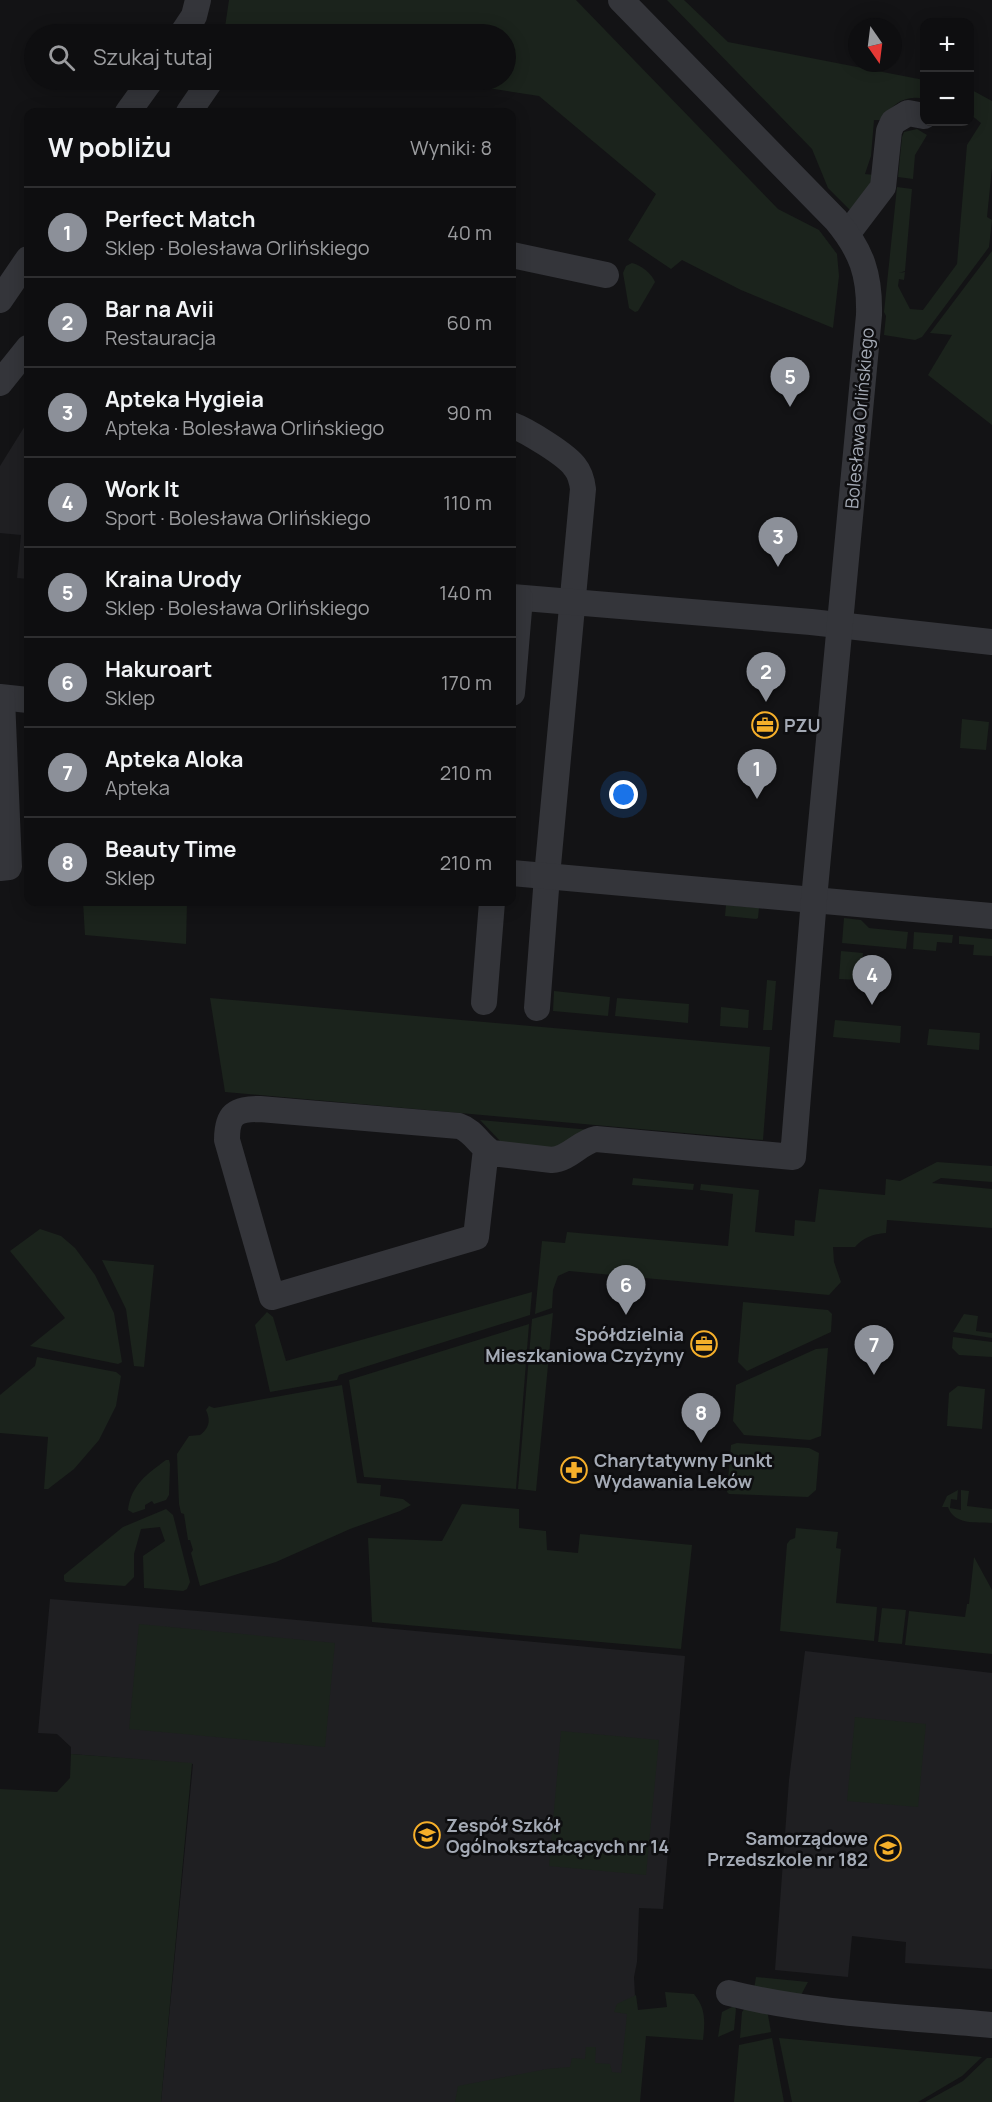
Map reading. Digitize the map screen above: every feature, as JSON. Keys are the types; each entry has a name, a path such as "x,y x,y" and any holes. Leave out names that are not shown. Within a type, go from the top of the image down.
{"street":[{"path":"189,24 194,16 198,0"},
{"name":"Bolesława Orlińskiego","path":"486,1149 499,1155 557,1160 586,1142 596,1139 793,1157 814,899 869,315 866,273 856,246 842,226 621,0"},
{"path":"131,108 144,90"},
{"path":"192,108 204,90"},
{"path":"842,226 883,187 889,131 893,122 908,113 920,117"},
{"path":"516,256 606,275"},
{"path":"0,300 24,265"},
{"path":"8,377 24,354"},
{"path":"516,427 570,462 580,477 583,496 547,876 537,1008"},
{"path":"516,598 840,625 992,642"},
{"path":"0,868 9,867 1,697 24,700"},
{"path":"516,873 992,916"},
{"path":"484,1002 492,906"},
{"path":"260,1109 459,1126 471,1131 486,1149 476,1237 272,1297 228,1148 227,1127 230,1117 235,1113 260,1109"},
{"path":"729,1993 798,2006 992,2025"}],"shaded area":[{"path":"229,0 576,0 778,209 819,230 837,254 839,276 833,328 741,290 682,260 671,269 628,240 656,194 539,96 501,90 516,90 516,24 225,24"},
{"path":"667,0 684,0 728,42 848,65 848,72 883,72 920,79 920,98 905,99 890,109 883,120 874,120 871,156 865,174 875,175 853,213 828,188 812,149"},
{"path":"974,91 992,101 992,168 987,217 992,220 989,247 922,337 915,340 884,335 886,316 884,312 897,187 912,189 905,271 899,273 905,272 904,280 899,279 898,286 910,309 923,310 957,264 967,145 981,123 974,117"},
{"path":"917,129 927,135 915,155 913,179 898,177 902,137 904,132"},
{"path":"992,251 992,425 928,375 952,335 930,333"},
{"path":"632,263 646,270 655,282 638,311 635,312 629,308 623,273 626,266"},
{"path":"24,427 24,579 17,578 21,535 0,533 0,466"},
{"path":"962,719 989,722 986,750 960,748"},
{"path":"726,905 759,908 758,918 725,916"},
{"path":"83,906 187,906 186,944 85,935"},
{"path":"844,918 861,920 869,928 908,932 906,949 842,943"},
{"path":"914,932 953,935 952,943 937,942 936,951 913,949"},
{"path":"959,936 992,939 992,956 973,955 974,945 959,944"},
{"path":"841,951 863,953 860,980 839,979"},
{"path":"767,980 776,981 772,1030 763,1030"},
{"path":"554,991 610,997 608,1016 553,1011"},
{"path":"210,998 770,1047 763,1140 225,1092"},
{"path":"617,998 689,1004 688,1023 615,1016"},
{"path":"721,1007 749,1010 748,1028 720,1026"},
{"path":"835,1020 901,1026 900,1043 833,1037"},
{"path":"929,1029 980,1033 979,1050 927,1045"},
{"path":"480,1120 591,1130 559,1149 502,1143"},
{"path":"937,1162 992,1166 992,1182 941,1178 932,1183 992,1189 992,1228 887,1220 886,1233 869,1237 855,1247 833,1247 834,1262 841,1282 829,1295 569,1271 558,1276 553,1290 552,1308 535,1314 542,1241 565,1243 567,1232 728,1246 733,1194 700,1190 701,1184 759,1190 755,1232 794,1236 795,1220 815,1222 819,1189 885,1195 886,1179 900,1181"},
{"path":"633,1178 694,1184 693,1190 632,1185"},
{"path":"40,1229 61,1236 75,1248 95,1275 114,1313 122,1362 118,1364 30,1346 65,1318 10,1251"},
{"path":"102,1260 154,1265 144,1367 134,1366 126,1309"},
{"path":"532,1292 530,1315 339,1375 337,1380 270,1392 255,1325 267,1312 273,1317 286,1361"},
{"path":"743,1302 828,1310 832,1314 831,1332 747,1371 738,1362"},
{"path":"553,1313 536,1491 518,1489 532,1319"},
{"path":"964,1314 978,1316 976,1331 992,1333 992,1338 953,1332"},
{"path":"529,1324 516,1489 364,1477 349,1380"},
{"path":"953,1337 992,1342 992,1357 959,1355 952,1348"},
{"path":"828,1348 821,1436 810,1440 744,1435 733,1421 736,1385 816,1349"},
{"path":"37,1357 116,1372 121,1376 116,1406 99,1440 74,1469 48,1489 44,1489 48,1437 0,1433 0,1395 35,1366"},
{"path":"342,1385 357,1483 381,1485 380,1496 403,1499 411,1505 276,1562 200,1586 184,1514 181,1513 179,1504 177,1454 189,1436 200,1435 205,1430 209,1421 206,1410 209,1406 214,1408"},
{"path":"958,1386 985,1389 982,1429 947,1426 949,1393"},
{"path":"737,1443 809,1448 819,1453 816,1490 808,1497 729,1494 727,1492 731,1445"},
{"path":"169,1460 170,1464 169,1495 166,1500 154,1504 152,1501 145,1505 145,1509 133,1513 128,1510 136,1487 146,1475"},
{"path":"958,1490 957,1500 951,1499 950,1508 961,1510 961,1490 969,1491 967,1506 992,1509 992,1523 960,1520 951,1513 948,1507 942,1507 947,1496"},
{"path":"462,1504 519,1509 519,1528 546,1531 547,1550 578,1553 580,1534 692,1545 681,1649 372,1622 368,1538 442,1541"},
{"path":"166,1509 173,1515 190,1582 187,1589 183,1591 144,1588 143,1556 165,1541 160,1527 141,1529 134,1554 134,1577 125,1586 64,1580 64,1575 123,1527"},
{"path":"796,1528 838,1532 836,1548 841,1549 836,1603 877,1607 874,1641 780,1631 787,1544 795,1538"},
{"path":"974,1557 992,1590 992,1654 905,1645 909,1611 965,1617 967,1604 969,1604"},
{"name":"Zespół Szkół Ogólnokształcących nr 14","path":"50,1599 685,1656 663,1909 639,1908 637,1962 634,1977 635,1997 623,2102 161,2102 193,1764 71,1754 71,1747 57,1734 38,1733"},
{"path":"882,1608 906,1610 902,1644 878,1642"},
{"path":"139,1624 335,1643 325,1747 129,1729"},
{"name":"Samorządowe Przedszkole nr 182","path":"805,1651 992,1673 992,1969 905,1963 906,1942 852,1936 848,1977 775,1970 789,1780"},
{"path":"855,1717 926,1724 918,1807 847,1801"},
{"path":"561,1731 659,1740 646,1875 549,1866"},
{"path":"71,1754 192,1763 161,2102 0,2102 0,1789 57,1792 70,1778"},
{"path":"756,1977 808,1982 800,1997 754,1989"},
{"path":"665,1992 694,1994 704,2015 703,2040 646,2036 640,2102 455,2102 458,2086 547,2069 570,2067 572,2058 585,2059 586,2047 596,2047 595,2063 610,2064 612,2072 621,2073 627,2014 614,2012 617,2004 636,1995 638,2010 667,2007"},
{"path":"734,2006 736,2009 734,2030 718,2037 722,2012"},
{"path":"746,2007 764,2010 768,2015 771,2032 740,2038 742,2012"},
{"path":"772,2038 784,2102 734,2102 739,2045"},
{"path":"779,2038 982,2057 962,2076 918,2102 792,2102"},
{"path":"987,2058 992,2058 992,2102 925,2102 963,2081"}],"place":[{"name":"Kraina Urody","path":"790,407"},
{"name":"Apteka Hygieia","path":"778,567"},
{"name":"Bar na Avii","path":"766,702"},
{"name":"PZU","path":"765,725"},
{"name":"Perfect Match","path":"757,799"},
{"name":"Work It","path":"872,1005"},
{"name":"Hakuroart","path":"626,1315"},
{"name":"Spółdzielnia Mieszkaniowa Czyżyny","path":"704,1344"},
{"name":"Apteka Aloka","path":"874,1375"},
{"name":"Beauty Time","path":"701,1443"},
{"name":"Charytatywny Punkt Wydawania Leków","path":"574,1470"},
{"name":"Zespół Szkół Ogólnokształcących nr 14","path":"427,1835"},
{"name":"Samorządowe Przedszkole nr 182","path":"888,1848"}]}
